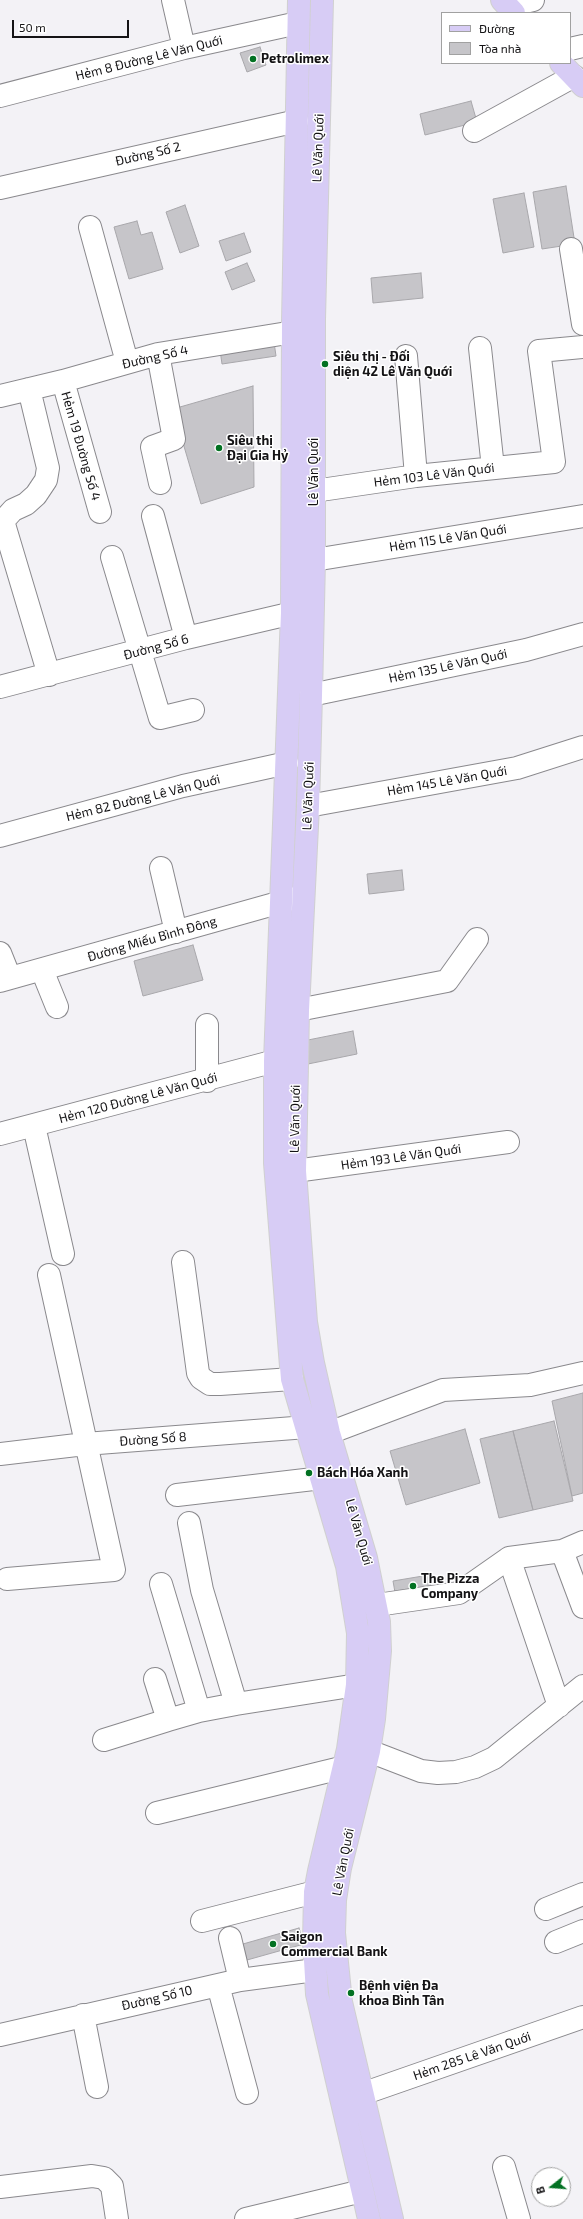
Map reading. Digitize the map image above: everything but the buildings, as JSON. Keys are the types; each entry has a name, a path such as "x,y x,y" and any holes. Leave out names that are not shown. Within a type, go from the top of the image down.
{"main road":[{"name":"Lê Văn Quới","path":"299,0 297,121 303,330 302,611 287,763 275,1061 275,1179 292,1379 322,1478 352,1588 358,1633 357,1685 345,1767 315,1892 314,1943 317,1994 362,2191 370,2219"},
{"name":"Lê Văn Quới","path":"322,0 303,330 314,491 314,560 302,611 311,695 308,806 298,1010 295,1171 306,1322 314,1371 329,1433 360,1532 377,1605 379,1657 374,1719 369,1751 339,1874 334,1933 341,2002 392,2219"},
{"path":"315,1970 337,1968"}],"street":[{"path":"173,0 184,48"},
{"path":"508,6 533,0"},
{"name":"Hẻm 8 Đường Lê Văn Quới","path":"0,96 184,48 298,23"},
{"path":"571,49 583,46"},
{"path":"474,131 573,75"},
{"name":"Đường Số 2","path":"0,188 297,121"},
{"path":"90,228 127,362"},
{"path":"571,249 583,324"},
{"name":"Đường Số 4","path":"0,396 63,381 158,354 303,330"},
{"name":"Hẻm 103 Lê Văn Quới","path":"314,491 416,476 554,462 539,352 583,347"},
{"path":"480,348 493,468"},
{"path":"158,354 174,440 152,447 160,483"},
{"path":"406,356 416,476"},
{"name":"Hẻm 19 Đường Số 4","path":"63,381 100,512"},
{"path":"29,389 48,468 46,480 36,495 26,504 13,510 3,521 49,675"},
{"path":"153,516 186,638"},
{"name":"Hẻm 115 Lê Văn Quới","path":"314,560 583,516"},
{"path":"112,557 139,652 160,718 193,710"},
{"name":"Đường Số 6","path":"0,687 139,652 186,638 302,611"},
{"name":"Hẻm 135 Lê Văn Quới","path":"311,695 526,650 583,634"},
{"name":"Hẻm 145 Lê Văn Quới","path":"308,806 517,768 583,747"},
{"name":"Hẻm 82 Đường Lê Văn Quới","path":"0,836 183,786 287,763"},
{"path":"161,868 176,932"},
{"name":"Đường Miếu Bình Đông","path":"5,980 304,896"},
{"path":"298,1010 447,981 477,939"},
{"path":"0,953 5,980"},
{"path":"42,970 58,1007"},
{"path":"206,1081 207,1025"},
{"name":"Hẻm 120 Đường Lê Văn Quới","path":"0,1134 206,1081 275,1061"},
{"path":"34,1126 63,1254"},
{"name":"Hẻm 193 Lê Văn Quới","path":"295,1171 508,1142"},
{"path":"183,1262 198,1373 201,1378 210,1384 292,1379"},
{"path":"7,1579 114,1570 85,1444 49,1274"},
{"path":"329,1433 444,1390 530,1385 583,1373"},
{"name":"Đường Số 8","path":"0,1454 85,1444 307,1428"},
{"path":"176,1495 322,1478"},
{"path":"190,1523 202,1590 236,1704"},
{"path":"377,1605 459,1593 509,1558 562,1551 583,1542"},
{"path":"562,1551 583,1607"},
{"path":"509,1558 559,1706"},
{"path":"161,1584 199,1711"},
{"path":"156,1679 168,1720"},
{"path":"104,1740 199,1711 357,1685"},
{"path":"369,1751 421,1771 438,1773 456,1772 475,1767 494,1758 583,1686"},
{"path":"157,1813 345,1767"},
{"path":"202,1921 315,1892"},
{"path":"546,1909 583,1894"},
{"path":"556,1942 583,1931"},
{"path":"230,1938 240,1980"},
{"name":"Đường Số 10","path":"0,2035 240,1980 315,1970"},
{"path":"218,1985 247,2093"},
{"path":"83,2015 97,2087"},
{"name":"Hẻm 285 Lê Văn Quới","path":"362,2094 583,2017"},
{"path":"504,2167 519,2219"},
{"path":"0,2187 92,2176 104,2178 112,2186 117,2219"},
{"path":"246,2219 362,2191"}],"place":[{"name":"Petrolimex","path":"253,59"},
{"name":"Siêu thị - Đối diện 42 Lê Văn Quới","path":"325,364"},
{"name":"Siêu thị Đại Gia Hỷ","path":"219,448"},
{"name":"Bách Hóa Xanh","path":"309,1473"},
{"name":"The Pizza Company","path":"413,1586"},
{"name":"Saigon Commercial Bank","path":"273,1944"},
{"name":"Bệnh viện Đa khoa Bình Tân","path":"351,1993"}]}
